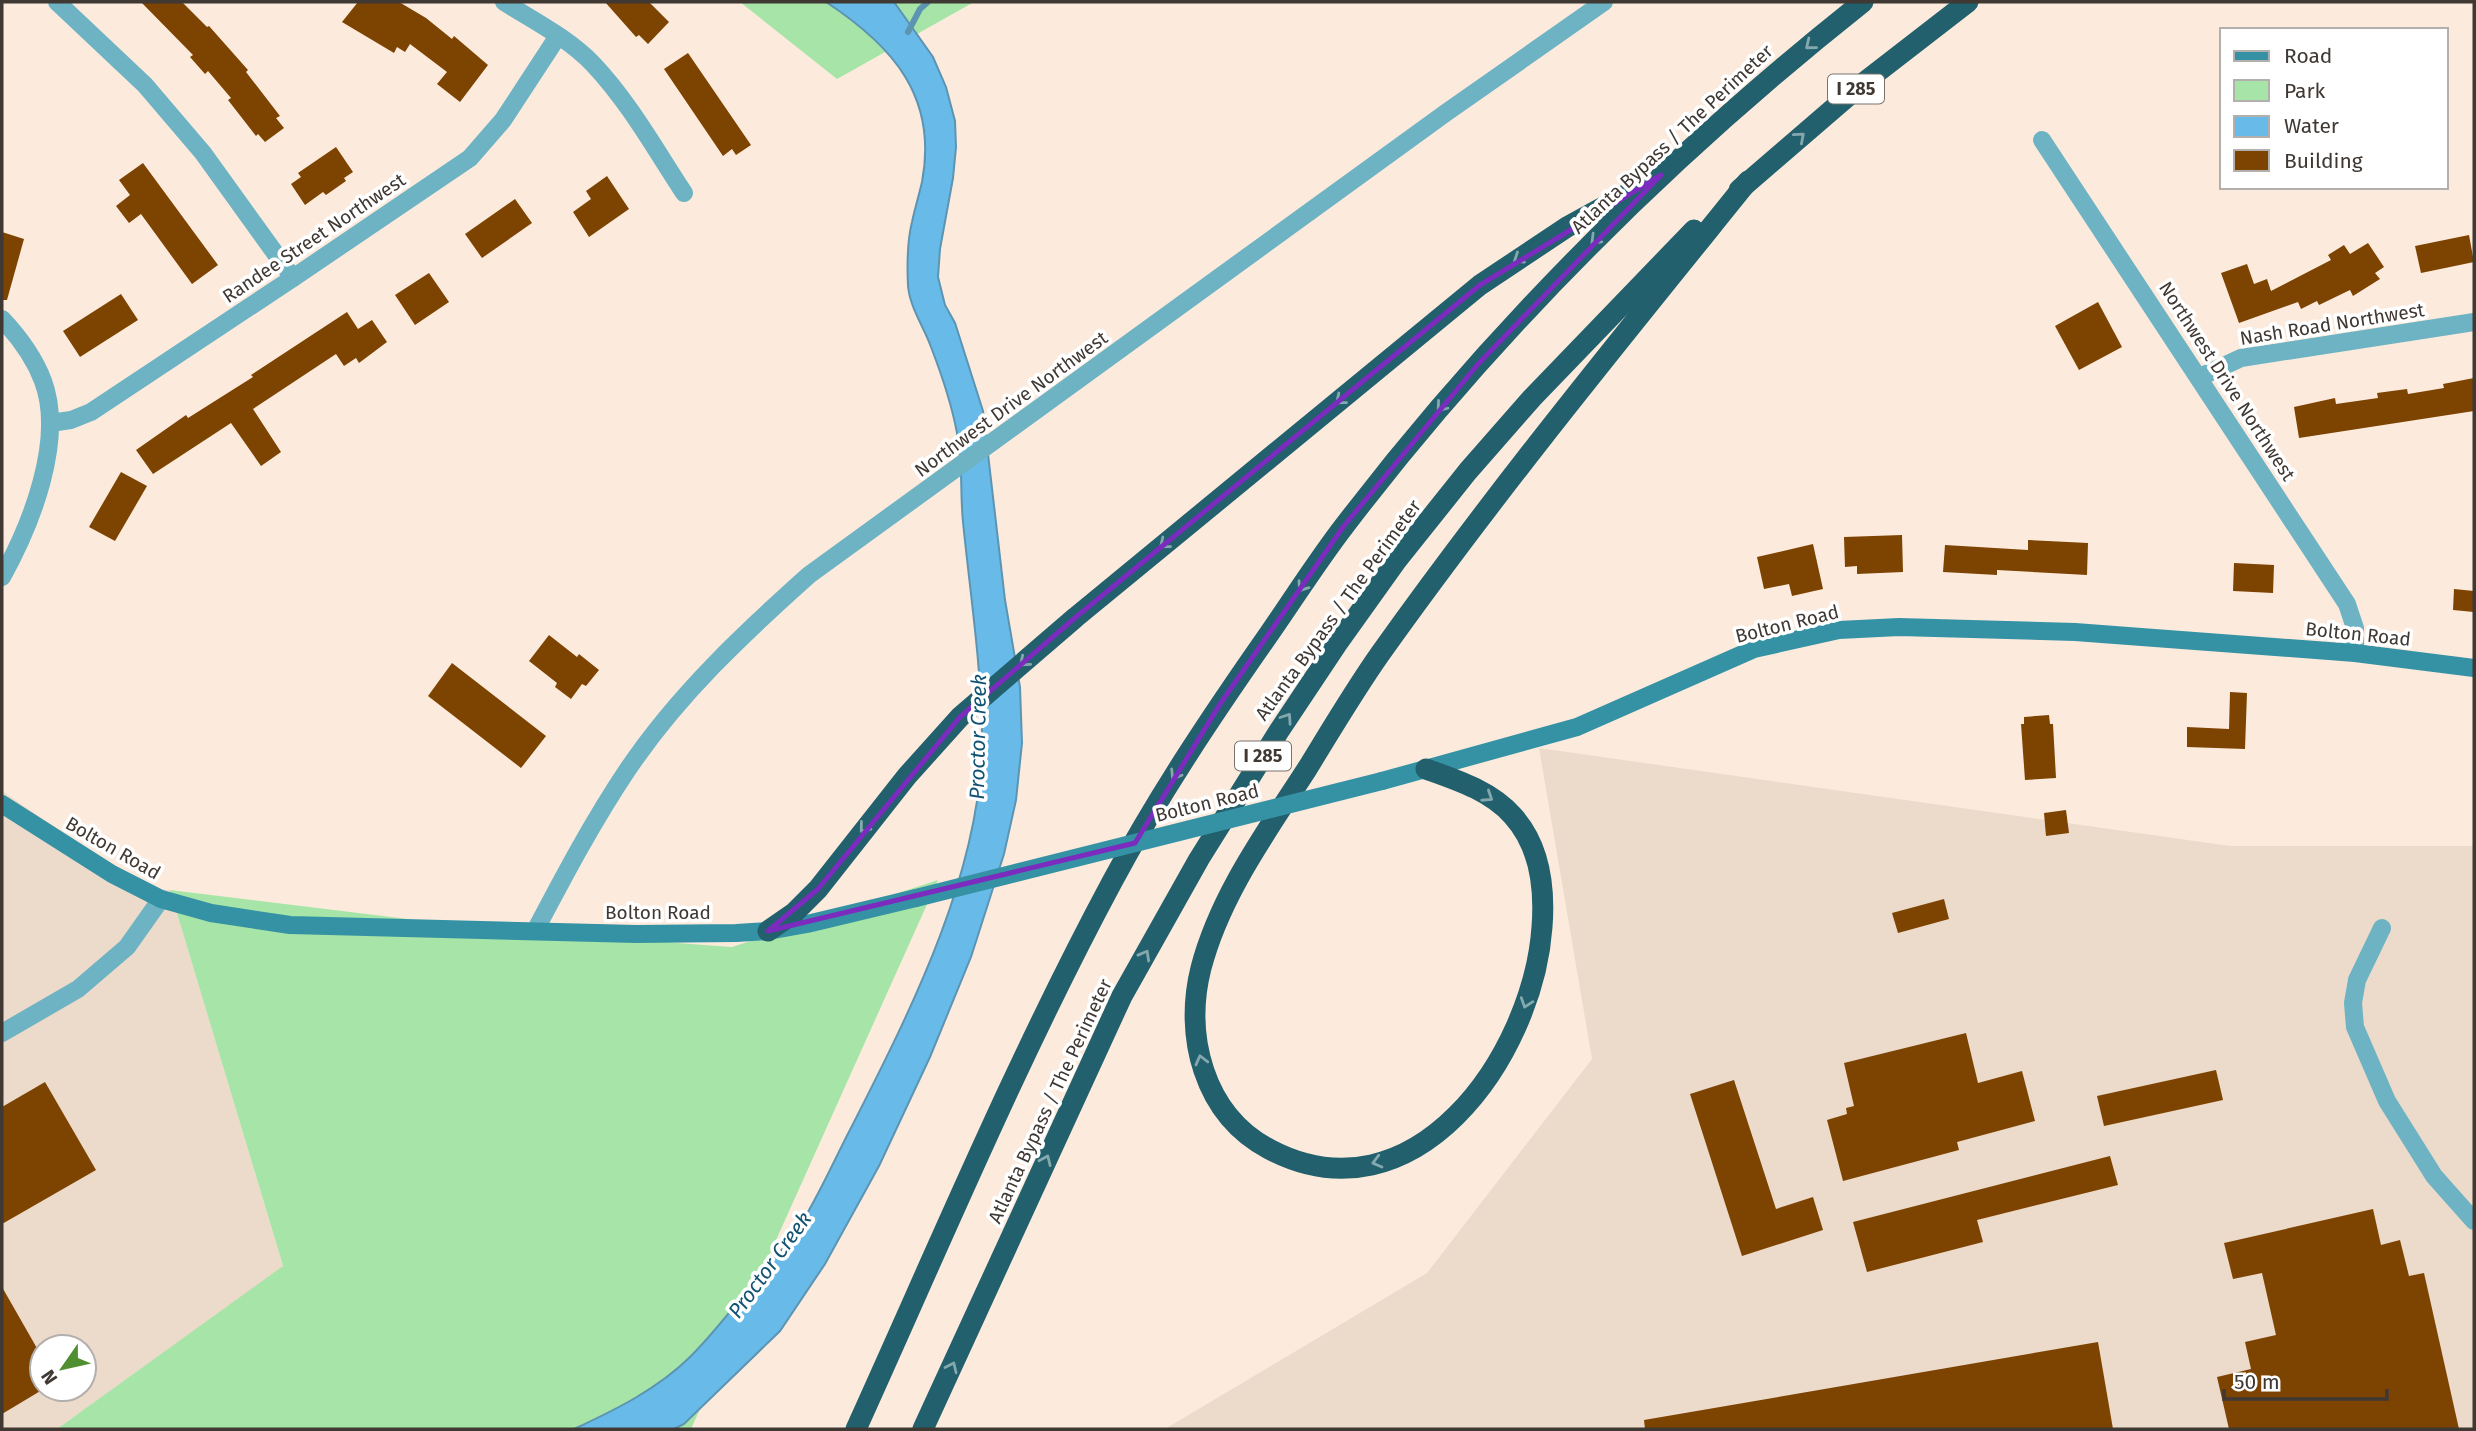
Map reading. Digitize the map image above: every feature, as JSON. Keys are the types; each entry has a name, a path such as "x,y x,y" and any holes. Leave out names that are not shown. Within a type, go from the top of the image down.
{"highway":[{"name":"Atlanta Bypass / The Perimeter","path":"856,1429 1045,1012 1114,879 1213,714 1343,527 1411,443 1535,302 1661,175 1783,67 1863,2"},
{"name":"Atlanta Bypass / The Perimeter","path":"923,1429 1122,996 1199,859 1286,720 1397,560 1468,471 1532,398 1686,237 1862,83 1968,2"},
{"path":"768,931 794,913 818,889 907,776 960,717 1076,617 1480,285 1567,227 1661,175"},
{"path":"1426,769 1466,784 1498,803 1513,816 1535,854 1542,885 1542,929 1536,968 1525,1007 1509,1044 1486,1082 1464,1109 1435,1135 1408,1152 1376,1164 1317,1166 1290,1159 1264,1147 1240,1128 1223,1109 1206,1080 1196,1041 1194,1002 1201,967 1216,925 1242,872 1378,656 1520,467 1748,181"}],"main road":[{"name":"Bolton Road","path":"2,804 112,874 161,899 211,913 290,925 636,934 768,931 807,925 1382,781 1577,727 1754,649 1839,630 1899,626 2075,632 2355,653 2474,668"}],"street":[{"path":"57,2 145,85 203,153 293,278"},
{"path":"504,2 558,36 592,63 619,95 684,193"},
{"name":"Northwest Drive Northwest","path":"535,931 581,843 628,769 682,700 741,636 809,575 1436,120 1604,2"},
{"name":"Randee Street Northwest","path":"50,423 71,420 91,411 470,158 503,120 558,36"},
{"name":"Northwest Drive Northwest","path":"2042,139 2347,604 2355,628 2355,653"},
{"path":"2,318 34,360 44,383 50,423 48,454 35,501 16,551 2,577"},
{"name":"Nash Road Northwest","path":"2200,377 2241,358 2474,322"},
{"path":"2,1033 78,989 127,947 161,899"},
{"path":"2382,928 2357,979 2353,1003 2355,1027 2386,1101 2434,1176 2474,1221"}],"highlighted area":[{"path":"1661,175 1479,363 1343,527 1220,704 1135,843 768,931 818,889 960,717 1076,617 1480,285"}],"shaded area":[{"path":"1539,748 2230,846 2474,846 2474,1429 1165,1429 1427,1273 1592,1059"},
{"path":"2,791 144,888 170,890 283,1267 98,1400 98,1333 28,1333 28,1403 93,1403 57,1429 2,1429"}],"green space":[{"path":"740,2 974,2 837,79"},
{"path":"938,880 691,1429 57,1429 93,1403 98,1403 98,1399 283,1266 170,890 498,930 732,947"}],"water":[{"name":"Proctor Creek","path":"826,2 894,2 933,57 946,87 955,121 953,178 940,249 938,277 945,305 955,323 983,411 1005,600 1020,687 1022,743 1016,800 1004,854 971,957 930,1057 879,1166 825,1264 780,1331 684,1424 674,1429 574,1429 636,1398 678,1368 729,1314 796,1232 876,1079 920,984 958,885 971,834 979,783 982,733 977,654 963,522 959,444 942,379 911,302 908,286 909,237 922,182 925,152 923,124 916,99 890,56 872,37"}],"building":[{"path":"141,2 182,2 209,26 248,70 246,72 280,116 276,118 284,128 265,142 258,134 256,136 228,100 231,98 208,71 205,74 190,57 193,55"},
{"path":"358,2 399,2 426,18 452,39 454,36 488,65 460,102 437,84 447,72 410,44 405,52 397,47 394,53 342,22"},
{"path":"605,2 649,2 669,22 648,44 639,35 636,37"},
{"path":"688,53 751,145 736,155 732,149 723,156 664,69"},
{"path":"336,147 353,172 344,178 346,181 326,195 323,192 305,205 291,184 301,177 298,173"},
{"path":"143,163 218,265 192,284 141,214 129,223 116,206 130,195 119,180"},
{"path":"607,176 629,209 589,237 573,212 591,199 586,191"},
{"path":"515,199 532,223 482,258 465,234"},
{"path":"2,232 24,239 7,300 2,300"},
{"path":"2469,235 2474,262 2421,273 2415,246"},
{"path":"2368,243 2384,267 2375,273 2380,279 2353,296 2350,290 2319,305 2317,301 2301,309 2298,302 2239,323 2221,273 2247,264 2254,284 2267,279 2271,291 2331,260 2328,255 2344,245 2350,254"},
{"path":"429,273 449,302 415,325 395,295"},
{"path":"121,294 138,320 80,357 63,331"},
{"path":"2098,302 2122,347 2079,370 2055,326"},
{"path":"347,312 358,329 372,320 387,342 359,363 356,358 344,366 336,354 253,409 281,452 261,466 231,423 153,474 136,450 186,415 188,418 253,377 251,375"},
{"path":"2474,378 2474,411 2299,438 2294,407 2335,398 2336,404 2378,398 2377,393 2407,389 2408,394 2444,388 2443,384"},
{"path":"121,472 147,486 115,541 89,527"},
{"path":"1902,535 1903,572 1857,574 1857,566 1845,567 1844,537"},
{"path":"2028,540 2088,543 2087,575 1997,570 1997,575 1943,572 1945,545 2028,550"},
{"path":"1813,544 1823,589 1792,596 1789,584 1764,589 1757,557"},
{"path":"2234,563 2274,565 2273,593 2233,591"},
{"path":"2454,589 2474,591 2474,612 2453,610"},
{"path":"549,635 599,670 586,686 582,684 571,699 555,687 557,683 529,661"},
{"path":"452,663 546,736 521,768 428,696"},
{"path":"2230,692 2247,693 2245,749 2187,747 2187,727 2229,729"},
{"path":"2049,715 2050,724 2053,724 2056,778 2025,780 2021,724 2024,724 2024,717"},
{"path":"2066,810 2069,833 2046,836 2044,813"},
{"path":"1944,899 1949,919 1898,933 1892,913"},
{"path":"1966,1033 1978,1083 2022,1071 2035,1121 1957,1142 1959,1150 1843,1181 1827,1120 1847,1114 1846,1108 1854,1106 1844,1063"},
{"path":"2216,1070 2223,1100 2104,1126 2097,1096"},
{"path":"1734,1080 1776,1209 1813,1197 1823,1230 1742,1256 1690,1094"},
{"path":"45,1082 96,1170 2,1224 2,1107"},
{"path":"2110,1156 2118,1185 1977,1220 1983,1242 1867,1272 1853,1222"},
{"path":"2373,1209 2381,1245 2400,1240 2409,1276 2424,1273 2459,1429 2229,1429 2217,1377 2251,1369 2245,1342 2276,1335 2262,1273 2233,1279 2224,1243"},
{"path":"2,1287 28,1333 28,1398 2,1414"},
{"path":"2098,1342 2113,1429 1645,1429 1644,1420"}],"waterway":[{"path":"908,32 920,9 928,2"}]}
